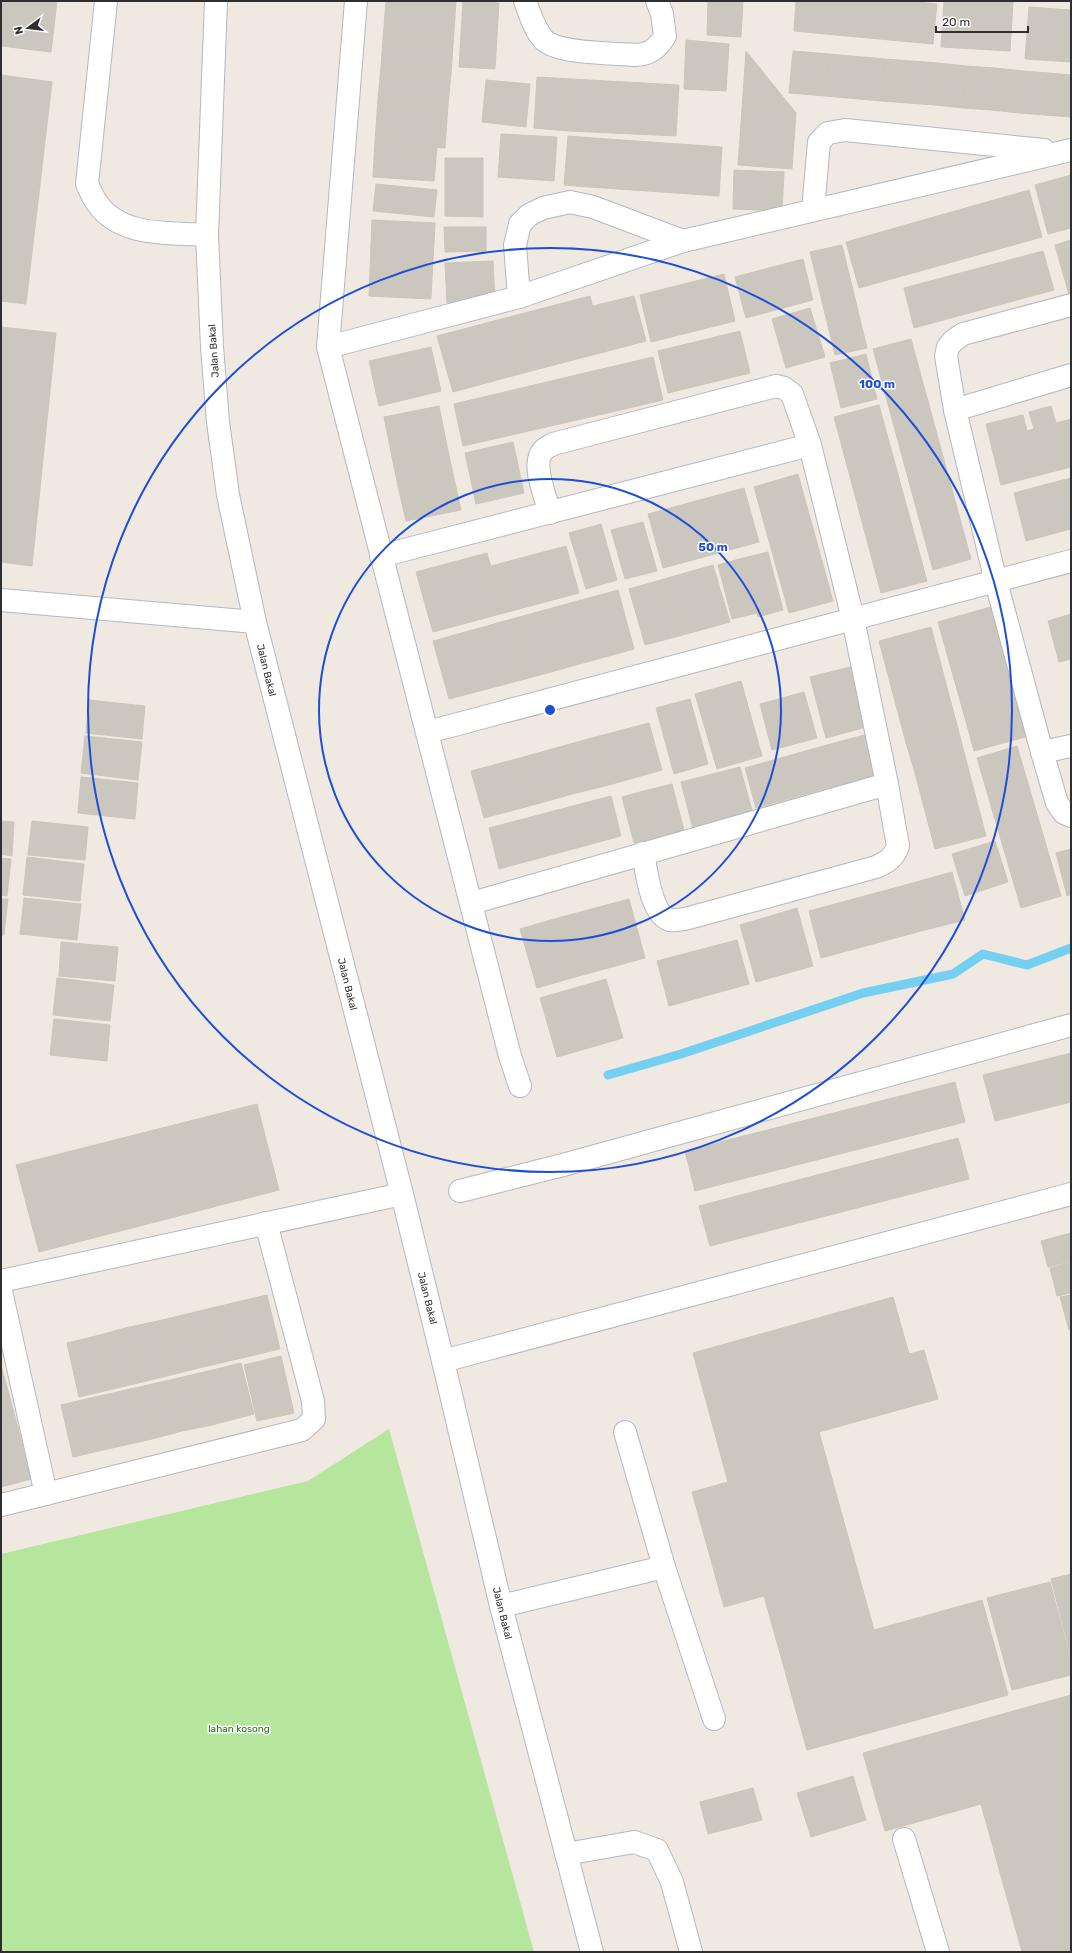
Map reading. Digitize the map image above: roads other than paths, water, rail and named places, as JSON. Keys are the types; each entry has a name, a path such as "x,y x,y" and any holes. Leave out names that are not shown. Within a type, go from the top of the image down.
{"street":[{"path":"106,1 87,184 98,204 115,221 133,229 207,236"},
{"name":"Jalan Bakal","path":"216,1 207,236 212,347 218,422 228,495 255,622 402,1194 501,1606 592,1952"},
{"path":"356,1 328,347 472,903 510,1056 520,1086"},
{"path":"525,1 536,28 544,40 553,46 567,50 643,55 660,44 665,36 662,14 657,1"},
{"path":"814,210 819,142 828,133 845,130 1067,151"},
{"path":"328,347 519,297 683,241 1067,151"},
{"path":"519,297 515,245 520,224 529,215 543,208 570,202 593,207 683,241"},
{"path":"1071,305 963,334 953,341 946,356 955,410 996,582 1042,752 1057,803 1064,813 1071,816"},
{"path":"955,410 1071,375"},
{"path":"550,513 538,473 538,463 542,451 553,444 776,386 784,388 792,394 810,444 853,619 887,784 898,846 895,854 888,862 876,867 685,919 670,920 660,914 651,893 643,852"},
{"path":"381,556 810,444"},
{"path":"428,732 1071,561"},
{"path":"1,600 255,622"},
{"path":"1042,752 1071,746"},
{"path":"472,903 643,852 887,784"},
{"path":"460,1191 563,1165 1071,1025"},
{"path":"1,1281 266,1222 402,1194"},
{"path":"443,1361 1071,1194"},
{"path":"1,1505 302,1430 314,1420 313,1401 266,1222"},
{"path":"1,1291 46,1494"},
{"path":"625,1432 664,1567 714,1719"},
{"path":"501,1606 664,1567"},
{"path":"904,1839 938,1952"},
{"path":"566,1854 634,1842 657,1850 672,1882 691,1952"}],"waterway":[{"path":"608,1075 681,1054 863,993 953,974 983,954 1027,965 1071,948"}],"park label":[{"name":"lahan kosong","path":"239,1728"}]}
